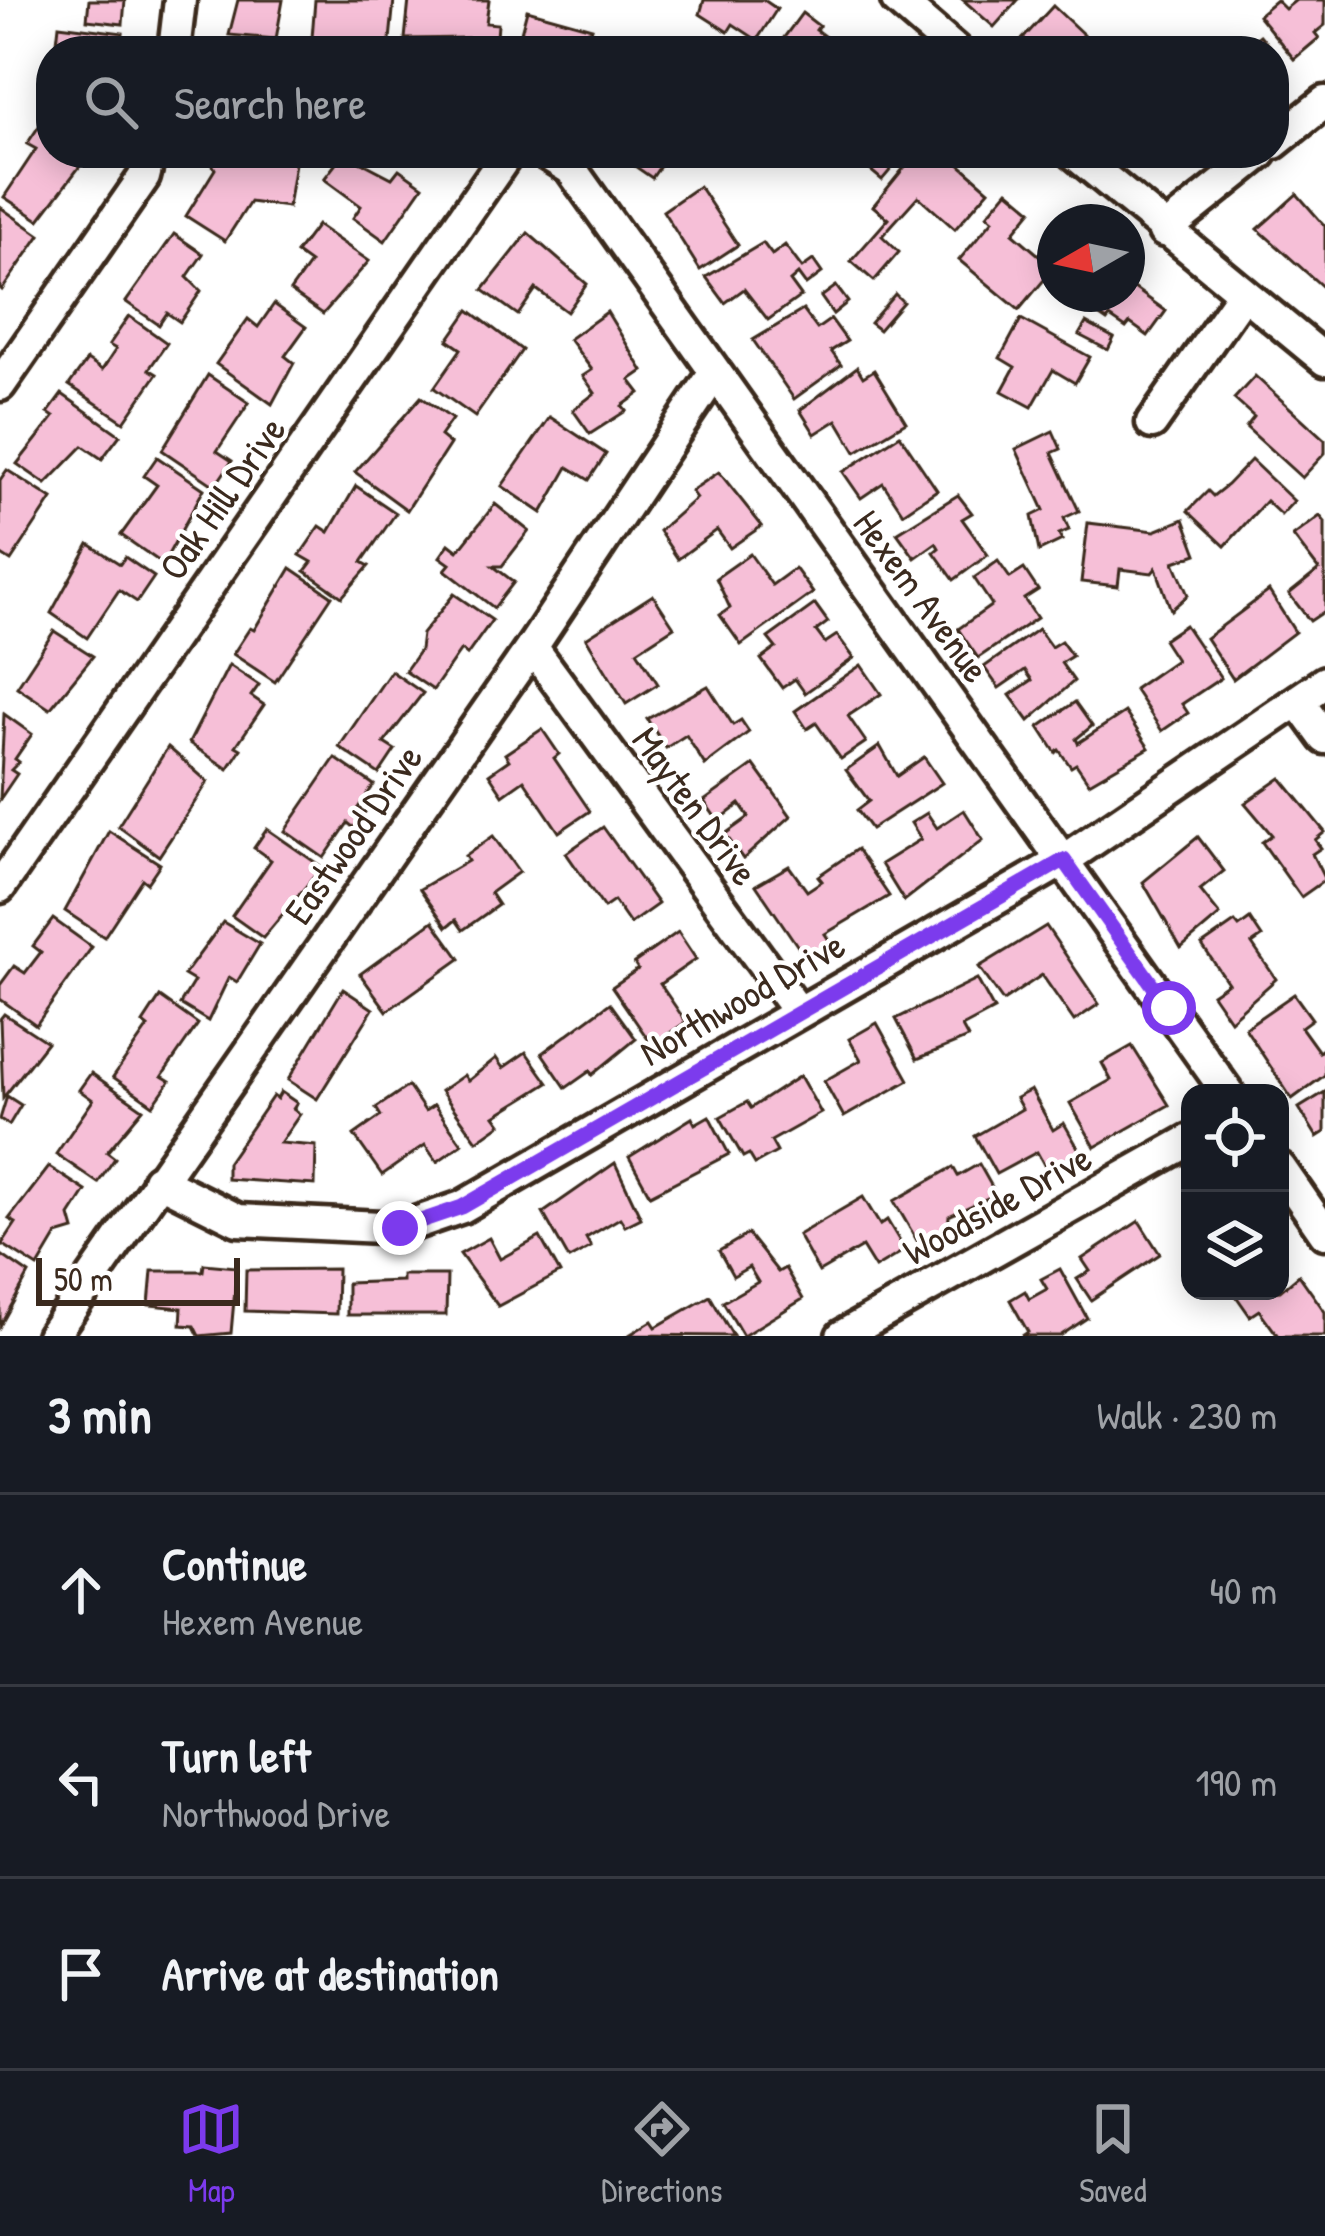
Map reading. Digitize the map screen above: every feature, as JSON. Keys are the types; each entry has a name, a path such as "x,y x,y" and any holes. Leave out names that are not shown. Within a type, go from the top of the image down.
{"street":[{"path":"176,36 180,0"},
{"path":"897,0 939,36"},
{"path":"1289,131 1325,102"},
{"path":"0,385 146,168"},
{"name":"Oak Hill Drive","path":"0,887 498,168"},
{"name":"Hexem Avenue","path":"569,168 1222,1084"},
{"path":"1091,168 1325,360"},
{"path":"1164,231 1242,168"},
{"path":"1152,423 1243,292"},
{"name":"Eastwood Drive","path":"52,1336 532,647 714,374"},
{"name":"Mayten Drive","path":"532,647 797,1010"},
{"name":"Northwood Drive","path":"158,1180 238,1220 400,1228 462,1207 1064,860 1325,682"},
{"path":"1298,701 1325,738"},
{"name":"Woodside Drive","path":"842,1336 1181,1145"},
{"path":"1289,1181 1325,1233"}],"building":[{"path":"89,0 125,0 123,24 87,20"},
{"path":"238,0 283,0 277,36 229,35"},
{"path":"315,0 394,0 390,36 312,36"},
{"path":"409,0 489,0 486,23 498,24 497,36 405,36"},
{"path":"704,0 764,0 777,9 760,36 733,24 728,32 700,14"},
{"path":"963,0 1018,0 994,27"},
{"path":"1276,0 1285,9 1296,0 1325,0 1325,25 1315,33 1319,38 1294,59 1289,36 1275,36 1258,15"},
{"path":"1053,6 1085,36 1025,36"},
{"path":"527,10 592,28 590,36 520,36"},
{"path":"802,13 824,36 785,36"},
{"path":"59,25 123,33 123,36 58,36"},
{"path":"36,149 36,168 79,168 39,220 4,197"},
{"path":"294,168 288,207 250,202 225,241 186,216 215,169"},
{"path":"332,168 373,168 392,178 399,169 423,186 385,241 353,218 361,206 324,179"},
{"path":"638,168 659,168 652,178"},
{"path":"868,168 892,168 882,180"},
{"path":"904,168 964,168 989,190 955,229 918,196 882,236 899,252 874,281 851,261 888,219 873,206"},
{"path":"699,186 738,245 700,270 663,211"},
{"path":"1008,190 1032,210 1013,233 1037,253 1037,288 1019,310 959,260 993,220 987,215"},
{"path":"1297,194 1325,226 1325,289 1258,229"},
{"path":"0,207 40,235 2,290 0,288"},
{"path":"317,225 369,261 323,314 290,291 310,263 296,253"},
{"path":"528,233 587,284 567,312 536,289 518,315 483,290"},
{"path":"174,234 203,254 187,277 201,291 180,322 167,313 159,325 126,302"},
{"path":"763,243 772,255 785,245 802,268 813,260 822,273 806,285 798,274 790,281 801,296 768,320 744,289 725,303 706,277"},
{"path":"836,286 848,302 833,314 821,297"},
{"path":"895,294 903,302 879,330 870,323"},
{"path":"1145,296 1166,311 1148,336 1130,323 1126,328 1110,317 1107,321 1094,312 1145,312"},
{"path":"274,304 306,327 285,356 294,363 272,404 216,364 248,319 258,327"},
{"path":"469,310 522,350 475,417 434,388 461,349 448,340"},
{"path":"803,310 817,329 831,319 847,341 831,351 841,365 794,399 753,340"},
{"path":"607,312 643,371 630,380 640,393 622,406 626,411 590,434 573,410 595,393 583,376 592,370 569,339"},
{"path":"129,316 167,343 149,369 157,374 124,422 69,385 87,360 102,370 116,349 109,345"},
{"path":"1021,319 1090,357 1075,383 1053,370 1032,407 1002,391 1015,367 1000,358"},
{"path":"1086,323 1114,338 1108,350 1079,335"},
{"path":"857,367 863,377 874,370 906,422 856,452 837,420 815,434 800,410"},
{"path":"208,375 249,403 217,451 232,461 215,486 162,450"},
{"path":"1255,376 1325,440 1325,453 1302,478 1246,427 1254,417 1234,399"},
{"path":"62,394 120,435 102,459 83,446 46,484 17,464 54,417 48,413"},
{"path":"421,397 452,419 440,436 450,444 407,510 355,472"},
{"path":"550,417 606,454 589,480 568,467 542,513 502,486"},
{"path":"1053,431 1061,449 1052,453 1079,511 1064,518 1069,530 1059,534 1062,540 1039,551 1032,516 1044,510 1016,449"},
{"path":"900,435 937,490 903,513 883,483 861,498 843,472"},
{"path":"157,457 204,489 163,564 121,535 157,485 144,476"},
{"path":"1251,460 1294,501 1281,515 1266,501 1225,546 1188,511 1208,491 1213,496 1227,485"},
{"path":"7,470 52,499 11,561 0,554 0,480"},
{"path":"719,472 762,526 730,548 717,530 678,559 659,531 696,498 691,491"},
{"path":"356,486 396,513 362,562 369,566 342,597 305,571 312,562 300,555 320,526 329,532"},
{"path":"958,495 972,513 962,519 988,555 954,580 934,552 939,548 936,543 915,558 897,533"},
{"path":"495,504 529,531 502,566 493,566 514,582 494,608 445,570 450,564 440,557 449,544 458,551"},
{"path":"1320,516 1325,522 1325,611 1310,621 1289,594 1319,570 1293,536"},
{"path":"1184,519 1197,554 1174,562 1188,595 1171,610 1156,568 1152,573 1120,569 1118,586 1081,582 1088,523 1155,531"},
{"path":"89,544 120,564 125,557 154,577 137,602 119,590 87,638 51,613"},
{"path":"750,554 772,585 795,568 813,593 741,645 720,615 730,608 716,578"},
{"path":"998,561 1010,578 1024,569 1038,590 1024,599 1037,618 978,658 958,629 992,605 974,578"},
{"path":"291,568 332,596 275,682 233,654 250,628 254,630"},
{"path":"1269,591 1295,632 1233,679 1206,638"},
{"path":"454,594 492,620 467,655 461,650 433,690 405,671 420,650 422,634"},
{"path":"653,595 674,627 637,651 658,684 626,704 586,638"},
{"path":"815,604 828,622 816,631 825,643 837,635 854,658 805,693 795,679 782,688 761,659 776,648 768,638"},
{"path":"1185,625 1221,678 1182,704 1188,713 1162,731 1134,689 1176,660 1163,640"},
{"path":"1038,629 1051,647 1061,641 1072,656 1061,663 1074,681 1029,721 1010,695 1032,680 1025,670 999,688 984,667"},
{"path":"54,631 93,656 50,709 17,687"},
{"path":"229,665 259,685 251,696 264,705 236,746 241,749 228,769 189,743"},
{"path":"861,665 881,694 848,716 866,742 841,759 816,723 807,729 795,711"},
{"path":"391,671 423,693 384,743 395,750 379,774 339,747"},
{"path":"708,686 733,725 741,720 749,732 705,765 686,735 666,748 647,719"},
{"path":"1075,702 1092,726 1076,739 1078,743 1125,712 1149,748 1089,783 1076,764 1071,767 1059,750 1056,753 1039,727"},
{"path":"4,714 32,734 15,759 19,762 11,770 17,774 0,799"},
{"path":"542,729 559,754 554,758 590,811 559,832 524,780 503,795 489,774 509,760 505,754"},
{"path":"880,746 897,776 924,757 942,783 871,829 857,810 869,801 846,770"},
{"path":"168,747 208,782 159,856 118,826"},
{"path":"335,758 374,785 358,808 365,812 354,828 348,823 324,858 285,831"},
{"path":"754,765 791,816 743,859 725,834 749,817 740,804 718,821 704,801"},
{"path":"1281,778 1325,832 1315,840 1321,848 1312,854 1325,880 1301,897 1262,842 1272,835 1245,803"},
{"path":"964,810 983,840 904,901 881,864 921,839 911,823 927,813 937,828"},
{"path":"603,827 658,904 630,924 614,901 604,908 566,853"},
{"path":"267,829 322,867 263,938 232,916 271,860 254,848"},
{"path":"109,831 160,864 147,883 142,879 104,937 65,911"},
{"path":"493,836 519,872 490,893 498,905 463,930 456,920 447,927 420,889 468,861 465,856"},
{"path":"1198,837 1224,871 1200,890 1220,915 1181,948 1143,882"},
{"path":"857,849 889,896 825,934 831,943 807,960 756,885 789,866 807,891 822,881 818,876"},
{"path":"53,919 92,947 36,1025 0,999 0,985 14,966 25,973 41,952 33,946"},
{"path":"1250,919 1262,937 1252,944 1276,979 1230,1020 1212,994 1228,983 1202,945 1235,922 1239,927"},
{"path":"433,921 460,959 387,1011 360,974"},
{"path":"223,922 260,944 237,982 229,977 208,1021 180,1004 194,981 184,975"},
{"path":"1046,926 1099,1004 1074,1021 1042,975 1003,1001 979,967"},
{"path":"678,932 696,959 660,984 686,1022 652,1045 612,987 638,969 634,963"},
{"path":"977,979 994,1010 962,1027 968,1038 917,1059 896,1019"},
{"path":"343,989 373,1009 317,1099 288,1080"},
{"path":"1294,994 1312,1019 1301,1027 1319,1052 1325,1047 1325,1075 1292,1099 1289,1084 1282,1084 1245,1028"},
{"path":"160,997 198,1024 162,1076 170,1081 153,1105 113,1077 148,1027 143,1023"},
{"path":"610,1003 636,1039 592,1075 590,1071 566,1088 542,1053"},
{"path":"4,1014 47,1042 3,1098 0,1019"},
{"path":"877,1023 909,1080 844,1117 824,1081 861,1060 849,1039"},
{"path":"1132,1046 1169,1105 1095,1147 1070,1103 1111,1080 1102,1063"},
{"path":"526,1052 548,1083 495,1116 501,1124 477,1141 441,1091 464,1075 468,1081 496,1058 503,1068"},
{"path":"91,1073 143,1109 107,1152 115,1158 98,1183 56,1154 93,1100 79,1090"},
{"path":"800,1076 821,1113 771,1141 777,1152 755,1164 749,1154 743,1157 720,1117 747,1102 751,1108"},
{"path":"408,1086 425,1111 434,1105 462,1144 437,1162 425,1145 382,1175 354,1135 381,1116 376,1108"},
{"path":"1031,1090 1053,1130 1064,1123 1081,1153 1048,1172 1037,1152 996,1174 975,1136 1022,1109 1016,1098"},
{"path":"281,1092 297,1103 293,1109 300,1114 280,1143 316,1146 315,1185 227,1179 227,1163 273,1096 277,1099"},
{"path":"1325,1092 1325,1132 1317,1137 1299,1108"},
{"path":"7,1096 21,1105 9,1125 0,1119"},
{"path":"709,1116 729,1154 650,1195 629,1157 692,1118 695,1124"},
{"path":"615,1163 641,1218 625,1226 620,1218 586,1238 591,1247 569,1259 543,1213"},
{"path":"979,1164 996,1194 949,1216 948,1227 919,1244 894,1201 953,1167 958,1176"},
{"path":"49,1167 86,1191 70,1216 74,1230 57,1235 38,1267 2,1244 16,1223 9,1219"},
{"path":"863,1197 880,1225 887,1220 905,1250 875,1268 862,1247 819,1272 798,1235"},
{"path":"1139,1221 1160,1254 1091,1300 1077,1279 1090,1271 1082,1259"},
{"path":"748,1234 778,1272 785,1268 803,1299 743,1336 723,1302 758,1282 749,1267 733,1276 719,1251"},
{"path":"540,1237 560,1273 498,1306 460,1254 489,1238 500,1259"},
{"path":"0,1254 29,1274 0,1326"},
{"path":"204,1264 237,1267 231,1333 199,1336 194,1326 181,1325 182,1308 149,1305 152,1271 203,1271"},
{"path":"337,1269 336,1314 245,1311 246,1270"},
{"path":"1060,1269 1087,1318 1060,1336 1022,1336 1028,1332 1010,1300 1025,1291 1029,1299 1047,1289 1041,1279"},
{"path":"402,1275 447,1275 446,1315 347,1315 347,1283 402,1281"},
{"path":"1299,1275 1325,1312 1325,1336 1278,1336 1259,1310 1250,1316 1239,1300 1289,1300 1289,1283"},
{"path":"710,1296 733,1336 629,1335 652,1321 656,1327"}],"route":[{"path":"400,1228 462,1207 1064,860 1169,1008"}]}
